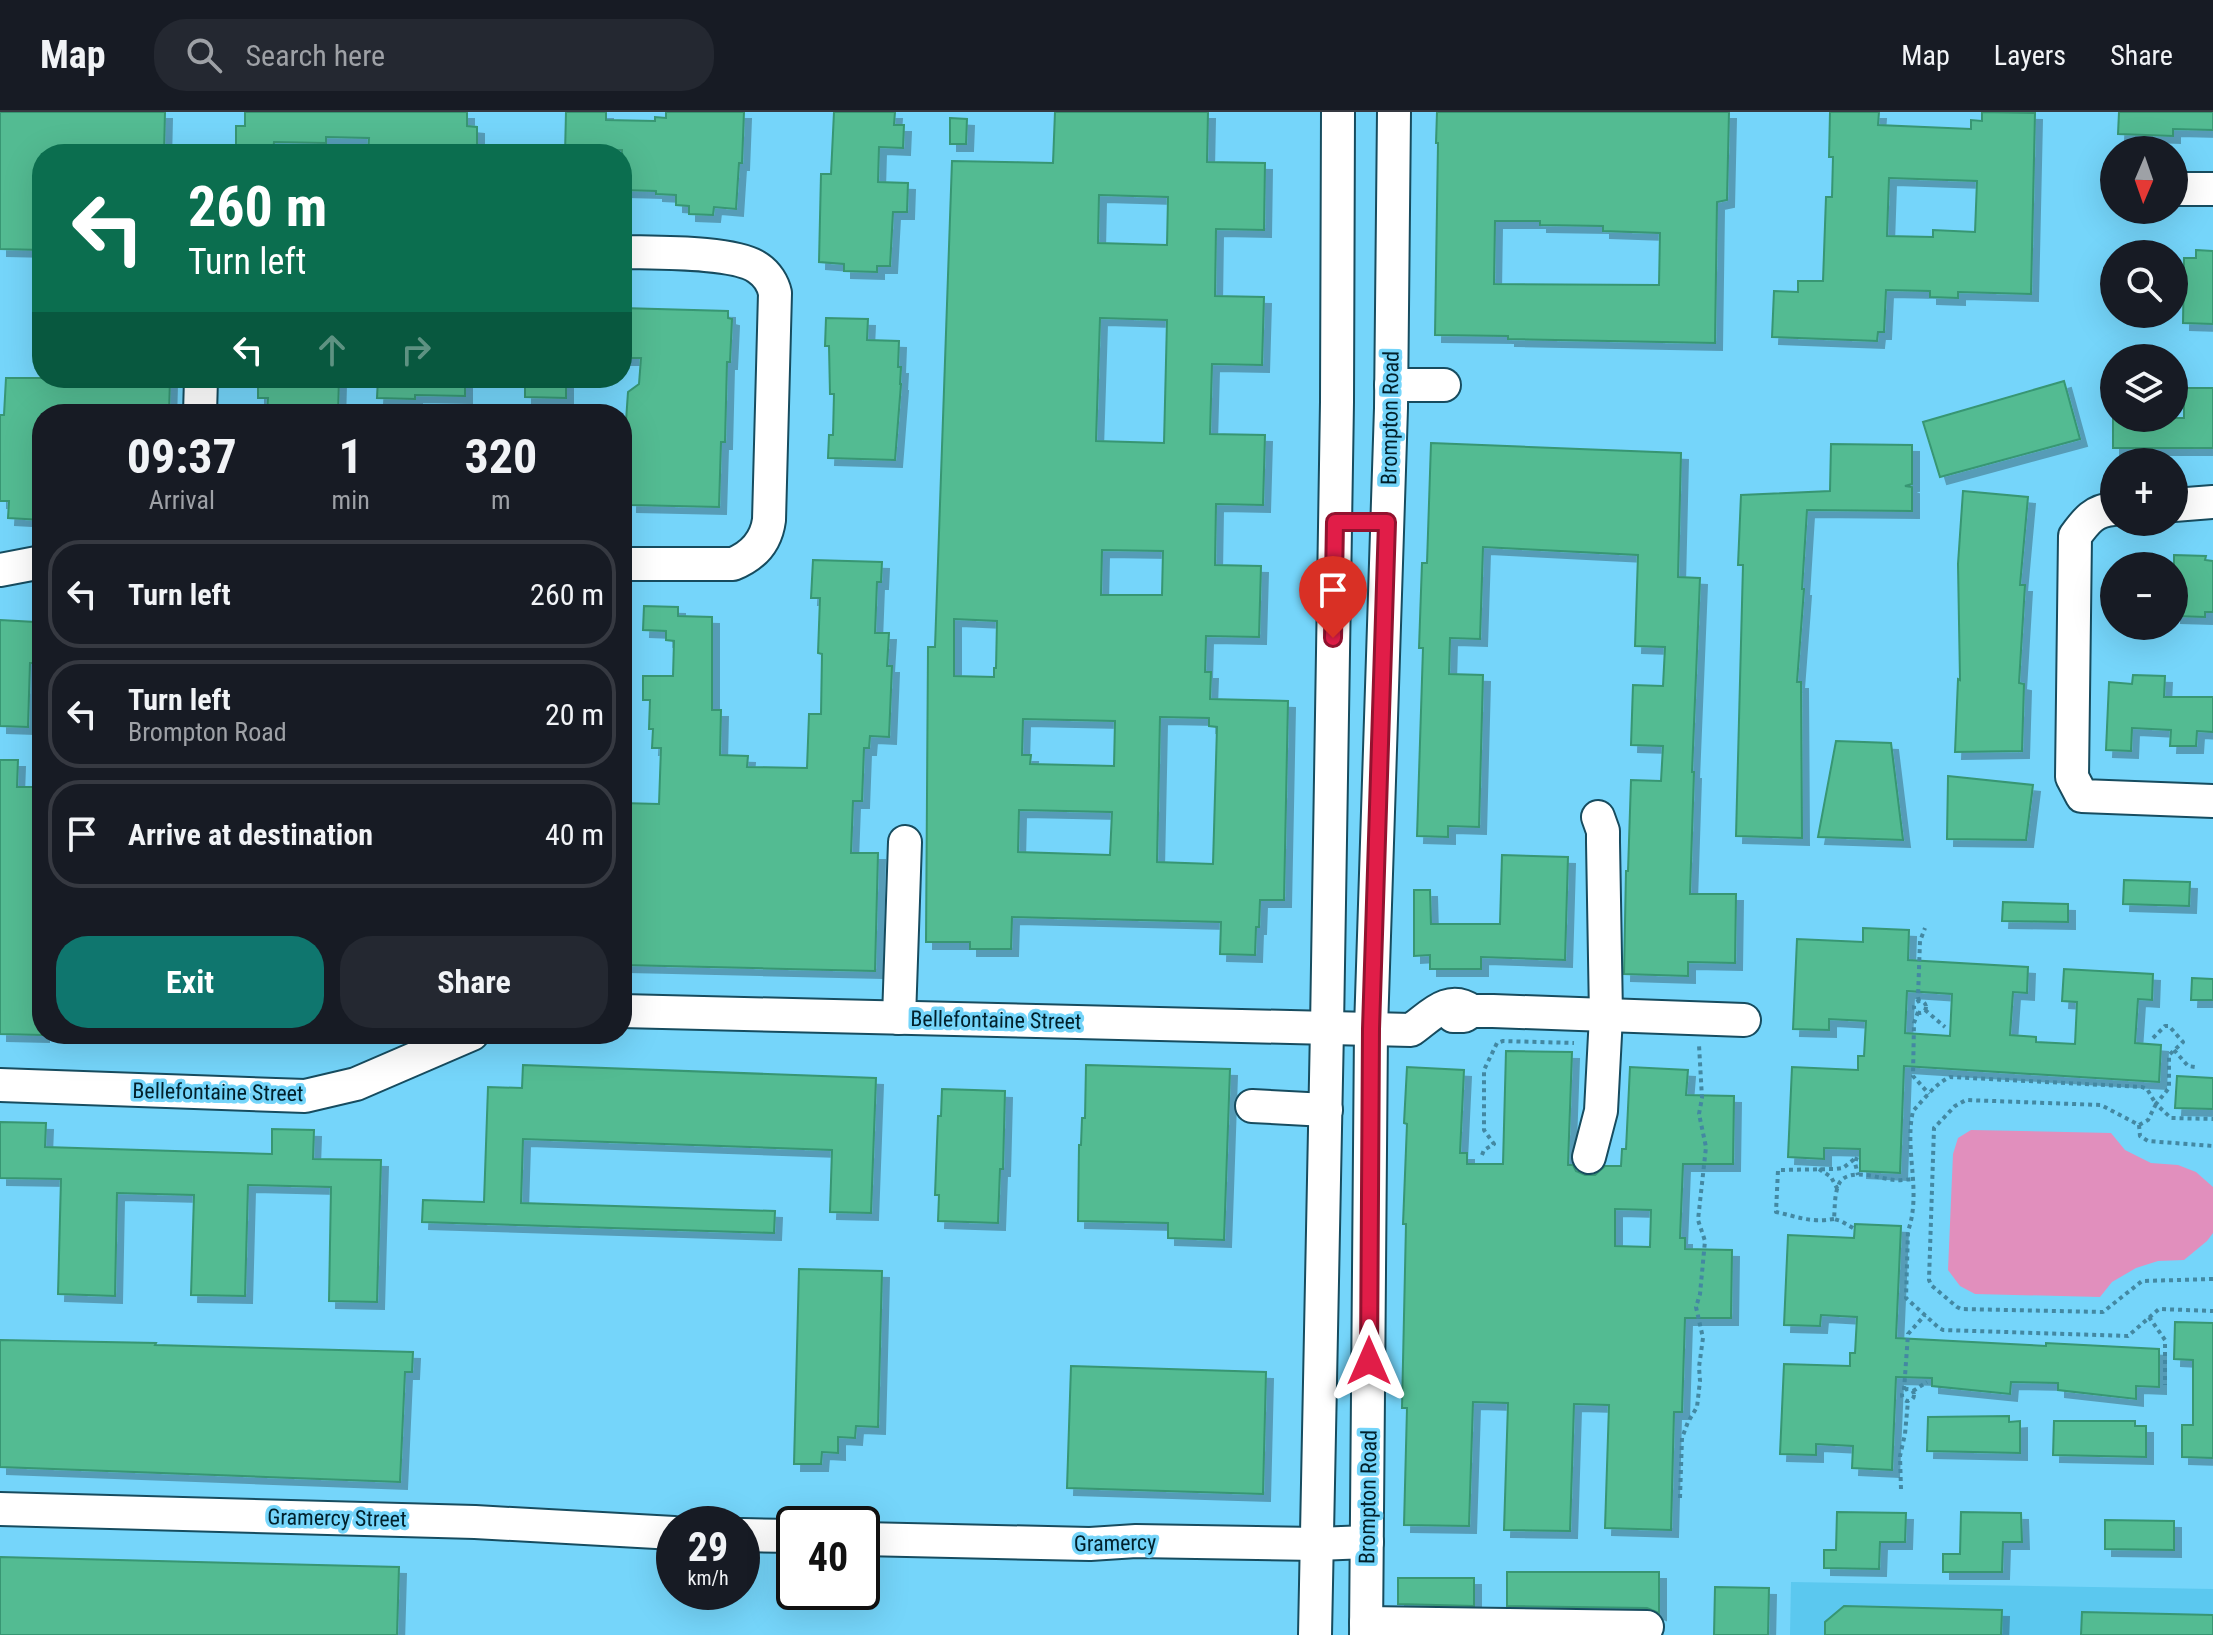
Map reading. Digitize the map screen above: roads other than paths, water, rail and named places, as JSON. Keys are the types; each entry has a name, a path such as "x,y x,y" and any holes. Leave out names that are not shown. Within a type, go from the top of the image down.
{"street":[{"path":"1315,1635 1335,522 1338,112"},
{"name":"Brompton Road","path":"1366,1629 1371,1029 1391,385 1394,112"},
{"path":"2188,189 2213,189"},
{"path":"632,564 723,565 743,560 767,533 775,293 773,285 758,267 734,258 633,252"},
{"path":"1391,385 1444,385"},
{"path":"2188,504 2213,502"},
{"path":"2100,511 2088,518 2075,536 2072,777 2082,796 2213,801"},
{"path":"1335,522 1387,522"},
{"path":"0,570 32,564"},
{"path":"1589,1157 1601,1111 1605,1030 1603,831 1598,817"},
{"path":"899,1018 905,842"},
{"name":"Bellefontaine Street","path":"632,1011 1411,1030 1439,1010 1448,1016 1464,1016 1472,1011 1605,1030"},
{"path":"1605,1030 1701,1019 1744,1020"},
{"name":"Bellefontaine Street","path":"0,1085 305,1096 356,1084 449,1044"},
{"path":"1252,1106 1326,1110"},
{"name":"Gramercy Street","path":"0,1509 475,1522 656,1532"},
{"name":"Gramercy","path":"880,1539 1090,1544 1136,1541 1367,1542"},
{"path":"1366,1629 1647,1627"}]}
